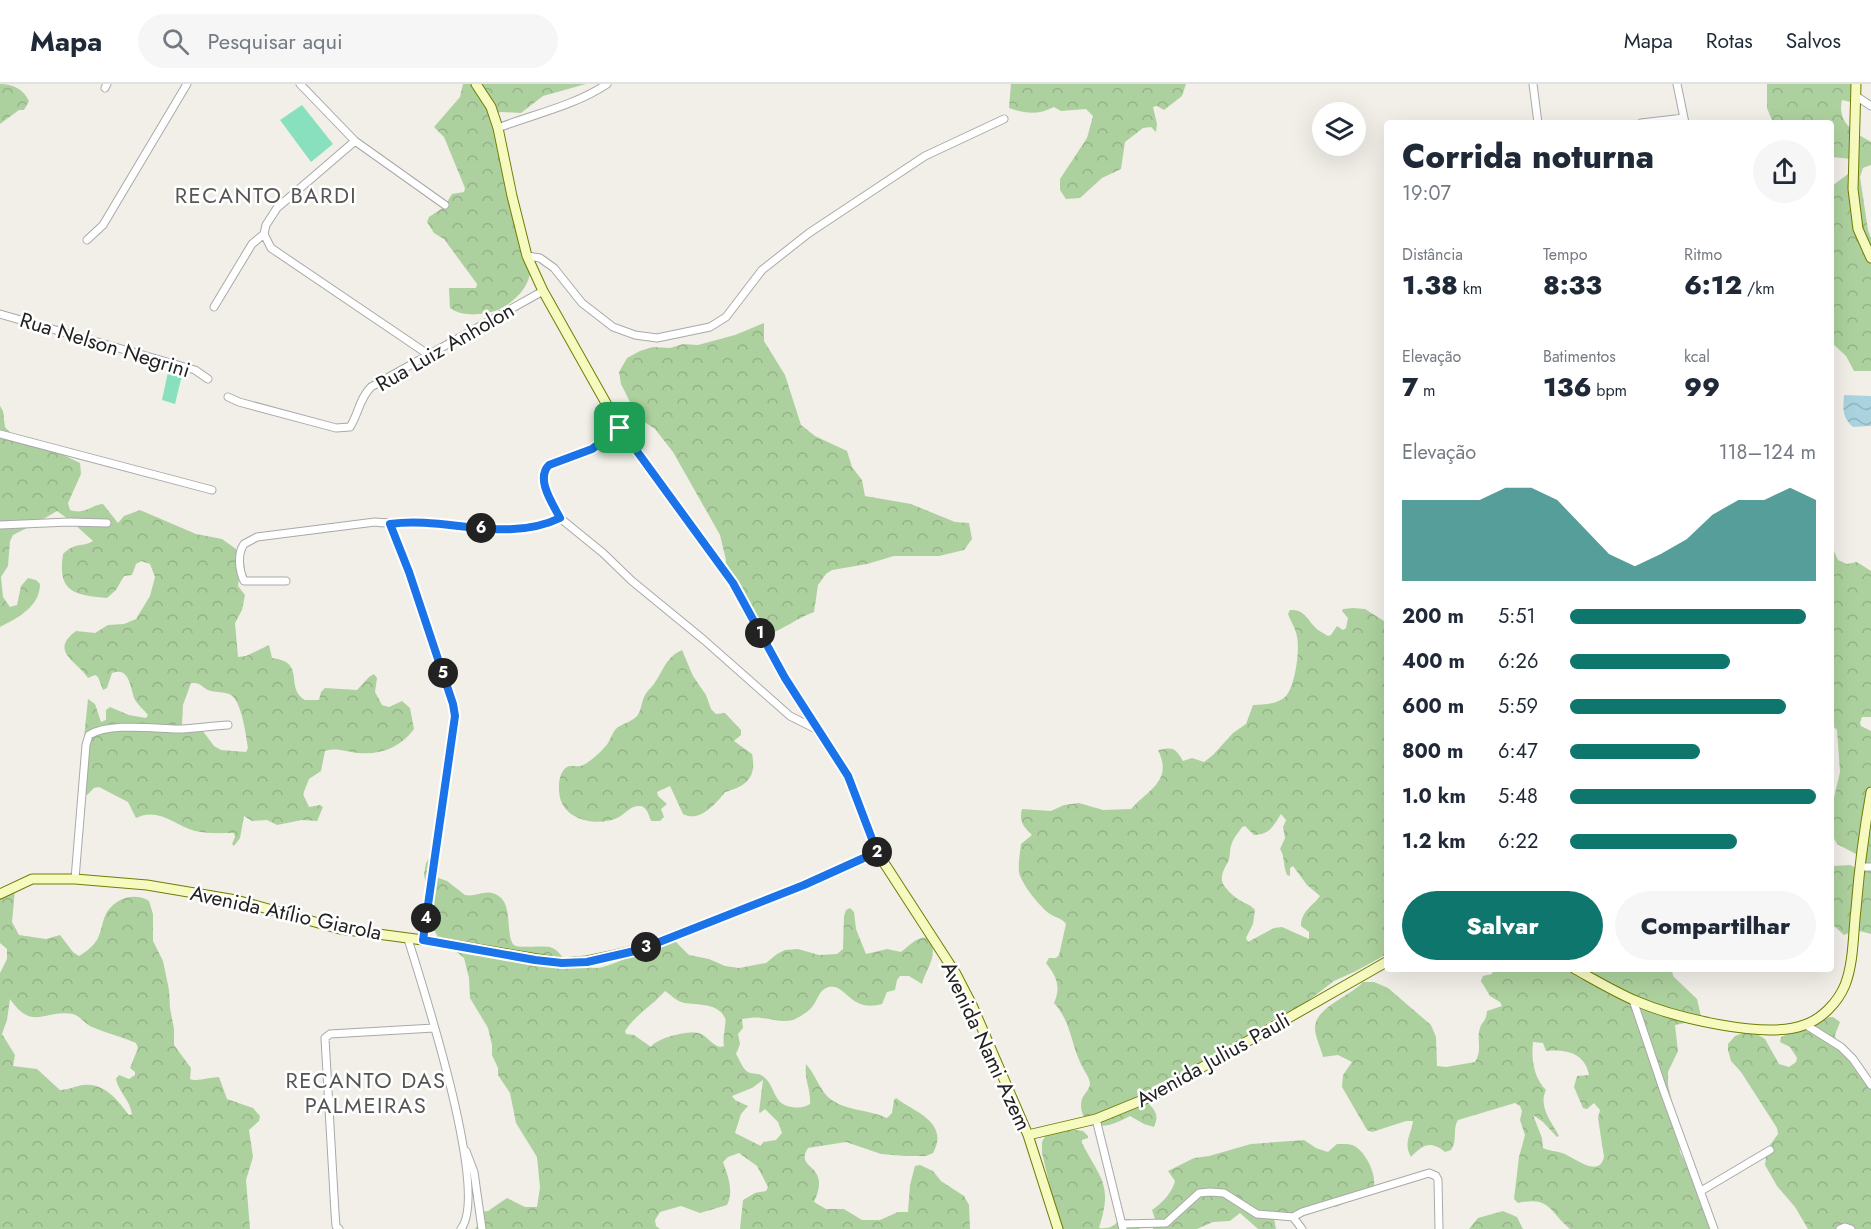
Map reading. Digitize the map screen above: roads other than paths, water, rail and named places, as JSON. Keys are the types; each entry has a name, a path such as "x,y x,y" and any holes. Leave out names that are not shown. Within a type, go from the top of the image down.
{"street":[{"path":"87,240 102,225 187,84"},
{"path":"300,84 355,141 445,205"},
{"name":"Avenida Nami Azem","path":"476,84 491,107 498,128 527,256 543,291 620,428 733,583 785,678 848,776 877,852 957,974 1028,1135 1050,1197 1058,1229"},
{"path":"498,128 577,101 607,84"},
{"path":"1533,84 1538,120"},
{"path":"1677,84 1685,120"},
{"path":"1856,84 1853,189 1858,229 1871,258"},
{"path":"1856,96 1871,106"},
{"path":"527,256 540,258 554,268 582,303 612,327 635,335 657,338 710,327 726,317 762,270 809,233 925,156 1004,119"},
{"path":"214,307 252,244 264,234 266,225 277,208 355,141"},
{"path":"264,234 271,248 278,254 429,355"},
{"name":"Rua Luiz Anholon","path":"228,397 239,402 344,429 350,427 360,401 372,387 543,291"},
{"name":"Rua Nelson Negrini","path":"0,314 195,370 208,379"},
{"path":"620,428 592,449 549,465 545,469 543,478 546,490 560,518 790,716 818,730"},
{"path":"0,434 212,490"},
{"path":"286,581 244,581 240,572 240,553 244,544 257,537 375,522 390,524 406,522 505,530 530,528 560,518"},
{"path":"0,525 107,523"},
{"path":"390,524 409,572 455,716 423,940"},
{"path":"75,879 89,735 96,731 115,728 183,729 228,725"},
{"path":"1581,972 1633,1000 1694,1020 1767,1029 1791,1029 1806,1025 1832,1006 1839,998 1846,982 1851,958 1860,867 1871,792"},
{"name":"Avenida Atílio Giarola","path":"0,894 32,879 75,879 147,885 236,900 340,929 423,940 535,960 562,963 587,962 639,950 804,885 877,852"},
{"path":"1860,867 1871,867"},
{"path":"408,939 458,1116 463,1143 467,1213 461,1229"},
{"name":"Avenida Julius Pauli","path":"1028,1135 1096,1119 1150,1097 1384,963"},
{"path":"1633,1000 1714,1229"},
{"path":"1806,1025 1841,1047 1853,1059 1871,1085"},
{"path":"339,1229 336,1226 335,1213 327,1036 434,1028"},
{"path":"1096,1119 1122,1226 1166,1223 1199,1193 1210,1192 1224,1193 1257,1214 1293,1217 1302,1212 1429,1173 1436,1176 1438,1180 1439,1229"},
{"path":"463,1143 474,1172 482,1229"},
{"path":"1701,1191 1770,1150"},
{"path":"1293,1217 1302,1229"},
{"path":"1840,1229 1845,1227 1851,1229"}],"water":[{"path":"1844,395 1871,396 1871,426 1853,427 1849,423 1844,412"}],"district":[{"name":"RECANTO BARDI","path":"266,195"},
{"name":"RECANTO DAS PALMEIRAS","path":"366,1092"}]}
